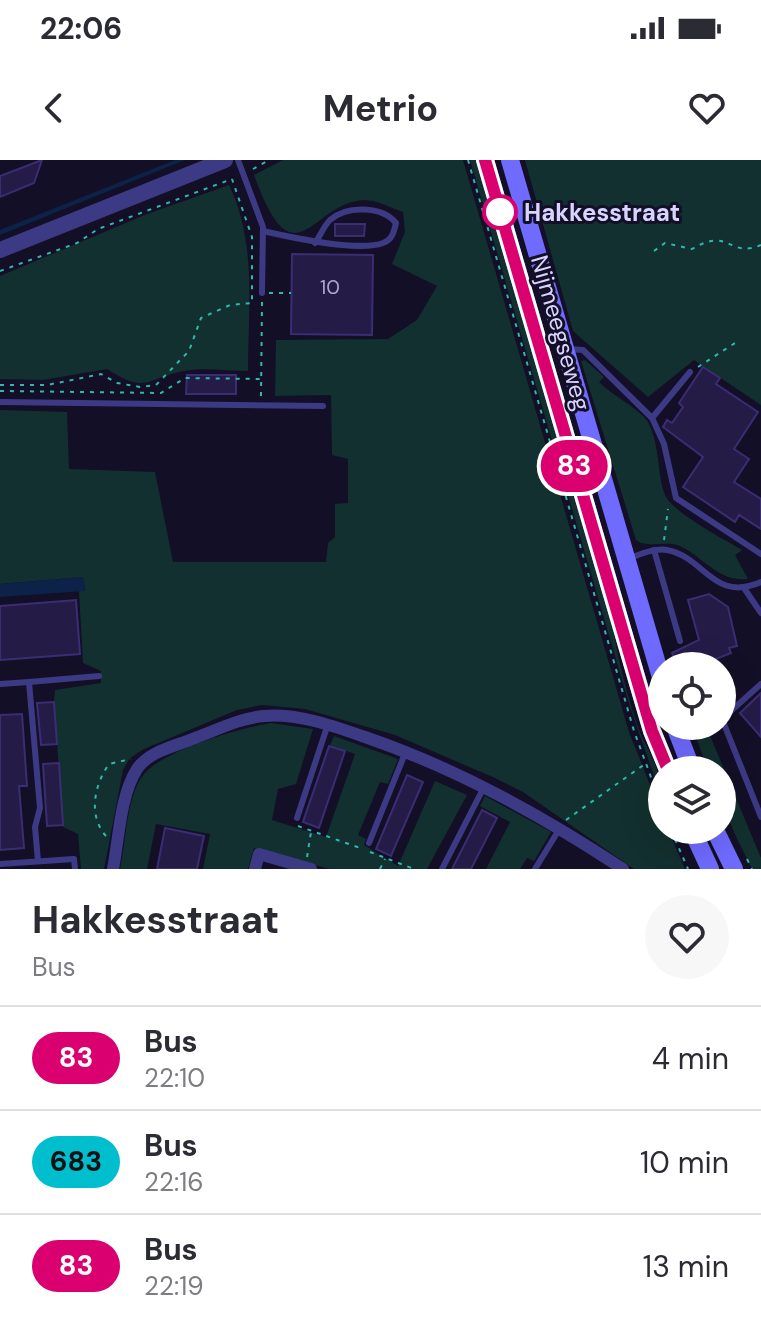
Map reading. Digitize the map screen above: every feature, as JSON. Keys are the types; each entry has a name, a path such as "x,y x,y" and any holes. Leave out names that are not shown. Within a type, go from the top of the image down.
{"main road":[{"name":"Nijmeegseweg","path":"485,160 652,731 662,756"},
{"name":"Nijmeegseweg","path":"510,160 653,652"},
{"path":"698,844 710,869"},
{"path":"722,844 734,869"}],"street":[{"path":"0,250 225,160"},
{"path":"604,566 626,559"},
{"path":"113,869 130,784 147,759 237,722 265,716 328,724 406,751 484,786 561,827 623,869"},
{"path":"255,869 259,854 311,869"}],"lane":[{"path":"238,160 263,231 262,293"},
{"path":"263,231 315,243 383,244 393,235 396,223 389,215 374,209 355,211 330,219 315,243"},
{"path":"566,350 583,350 652,418 664,444 676,498 761,554"},
{"path":"652,418 690,372"},
{"path":"0,402 323,406"},
{"path":"626,559 664,549 676,553 720,585 744,588 761,582"},
{"path":"654,550 680,641"},
{"path":"744,588 761,613"},
{"path":"0,684 99,676"},
{"path":"29,682 40,808 35,827 38,861"},
{"path":"761,684 722,719 761,817"},
{"path":"297,818 328,724"},
{"path":"369,843 406,751"},
{"path":"442,869 484,786"},
{"path":"535,869 561,827"},
{"path":"0,864 74,859 75,869"}],"path":[{"path":"244,174 269,160"},
{"path":"468,160 648,772"},
{"path":"0,271 232,179 252,237 252,303 230,305 201,318 189,351 156,385 140,387 117,383 101,374 47,385 0,385"},
{"path":"654,251 665,243 692,249 705,239 719,239 742,249 761,245"},
{"path":"252,293 291,293"},
{"path":"261,405 262,293"},
{"path":"690,372 735,343"},
{"path":"0,391 161,393 185,378 261,379"},
{"path":"664,549 668,509"},
{"path":"118,840 106,836 94,815 95,796 104,771 118,759 147,759"},
{"path":"561,827 570,815 645,764"},
{"path":"297,818 297,826 414,869"},
{"path":"308,854 311,831"},
{"path":"677,844 688,869"},
{"path":"380,869 386,858"}],"green space":[{"path":"283,160 463,160 629,732 648,780 648,844 674,844 685,869 634,869 523,792 395,735 305,709 262,705 237,710 144,749 130,758 123,770 104,869 81,869 78,834 63,827 55,690 101,683 101,671 83,663 79,591 85,590 83,577 0,584 0,410 67,412 69,469 155,472 173,562 326,562 328,543 335,537 335,504 348,503 348,459 332,455 331,395 275,396 276,340 388,339 417,320 437,286 392,264 405,232 403,212 373,201 353,202 336,209 308,229 295,233 282,228 269,210 254,175"},
{"path":"470,160 479,160 610,610 628,696 651,756 648,759 630,707"},
{"path":"525,160 761,160 761,405 694,360 648,397 573,331"},
{"path":"229,185 244,229 247,252 248,371 192,370 139,383 107,369 43,380 0,379 0,276 147,214"},
{"path":"585,360 604,377 599,382 648,422 655,440 662,487 670,502 712,533 742,550 735,555 748,579 728,577 680,546 646,544 636,540 581,361"},
{"path":"271,723 313,729 296,784 278,789 272,820 326,837 355,754 330,745 334,736 398,759 388,784 380,782 358,835 366,839 364,845 398,866 435,781 467,795 427,869 329,869 254,848 248,869 203,869 210,834 156,824 147,869 120,869 132,799 141,778 150,768 201,742"},
{"path":"697,740 712,740 718,756 703,756"},
{"path":"485,796 551,832 534,861 527,858 520,869 486,869 510,822 480,806"},
{"path":"736,798 761,858 761,869 752,869 736,836"}],"water":[{"path":"175,160 185,160 0,235 0,230"},
{"path":"83,577 85,591 0,597 0,584"}],"building":[{"path":"42,160 34,183 0,197 0,176"},
{"path":"335,224 365,224 364,236 335,236"},
{"path":"292,254 373,255 372,335 291,334"},
{"path":"703,367 720,378 716,384 758,412 734,449 749,459 734,482 761,499 761,529 739,515 735,522 683,487 703,457 663,427 667,420 672,423 683,407 679,403"},
{"path":"187,375 236,375 236,394 186,394"},
{"path":"709,594 728,607 737,646 729,648 731,652 674,652 699,640 688,600"},
{"path":"76,600 80,654 0,660 0,606"},
{"path":"761,693 761,737 740,713"},
{"path":"54,702 57,744 41,745 37,703"},
{"path":"22,714 27,786 19,786 24,848 0,850 0,715"},
{"path":"329,746 345,751 319,828 303,822"},
{"path":"59,763 63,825 47,826 43,764"},
{"path":"407,775 423,782 391,856 376,849"},
{"path":"482,810 497,818 471,869 452,869"},
{"path":"165,828 204,836 197,869 157,869"}],"bus line":[{"name":"83","path":"485,160 652,731 662,756"}],"place":[{"name":"Hakkesstraat","path":"500,212"}]}
